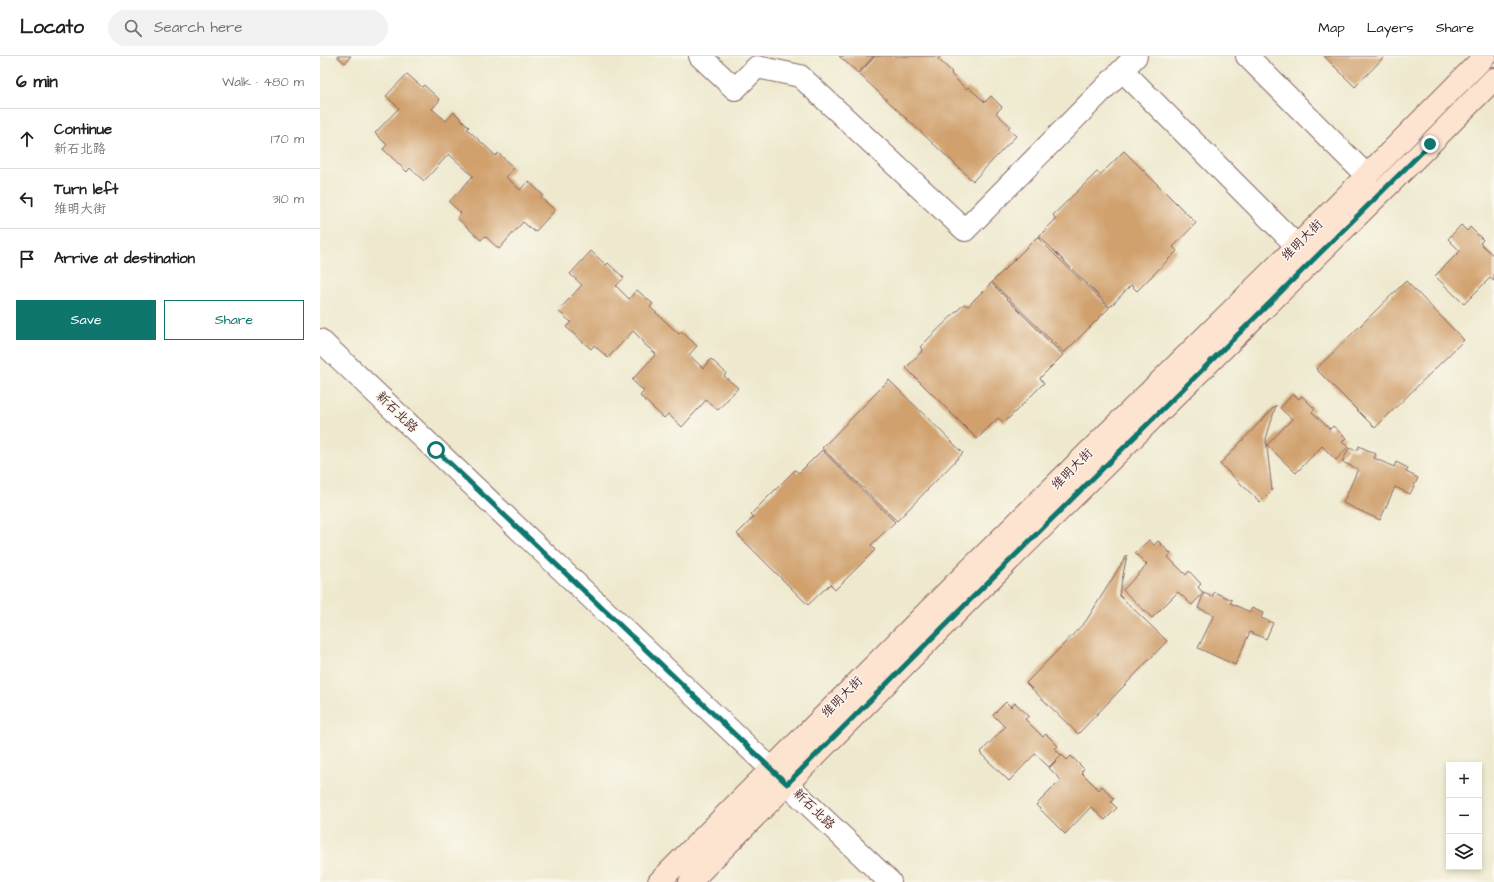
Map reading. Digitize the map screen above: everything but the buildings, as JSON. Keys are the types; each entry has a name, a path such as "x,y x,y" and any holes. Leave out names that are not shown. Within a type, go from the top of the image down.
{"main road":[{"name":"维明大街","path":"659,882 956,582 1367,176 1485,56"},
{"name":"维明大街","path":"690,882 966,604 1419,155 1494,78"}],"street":[{"path":"700,56 735,89 757,67 800,76 965,230 1129,63 1296,246"},
{"path":"1247,56 1367,176"},
{"name":"新石北路","path":"320,340 890,882"}],"route":[{"path":"436,450 787,784 966,604 1430,144"}]}
